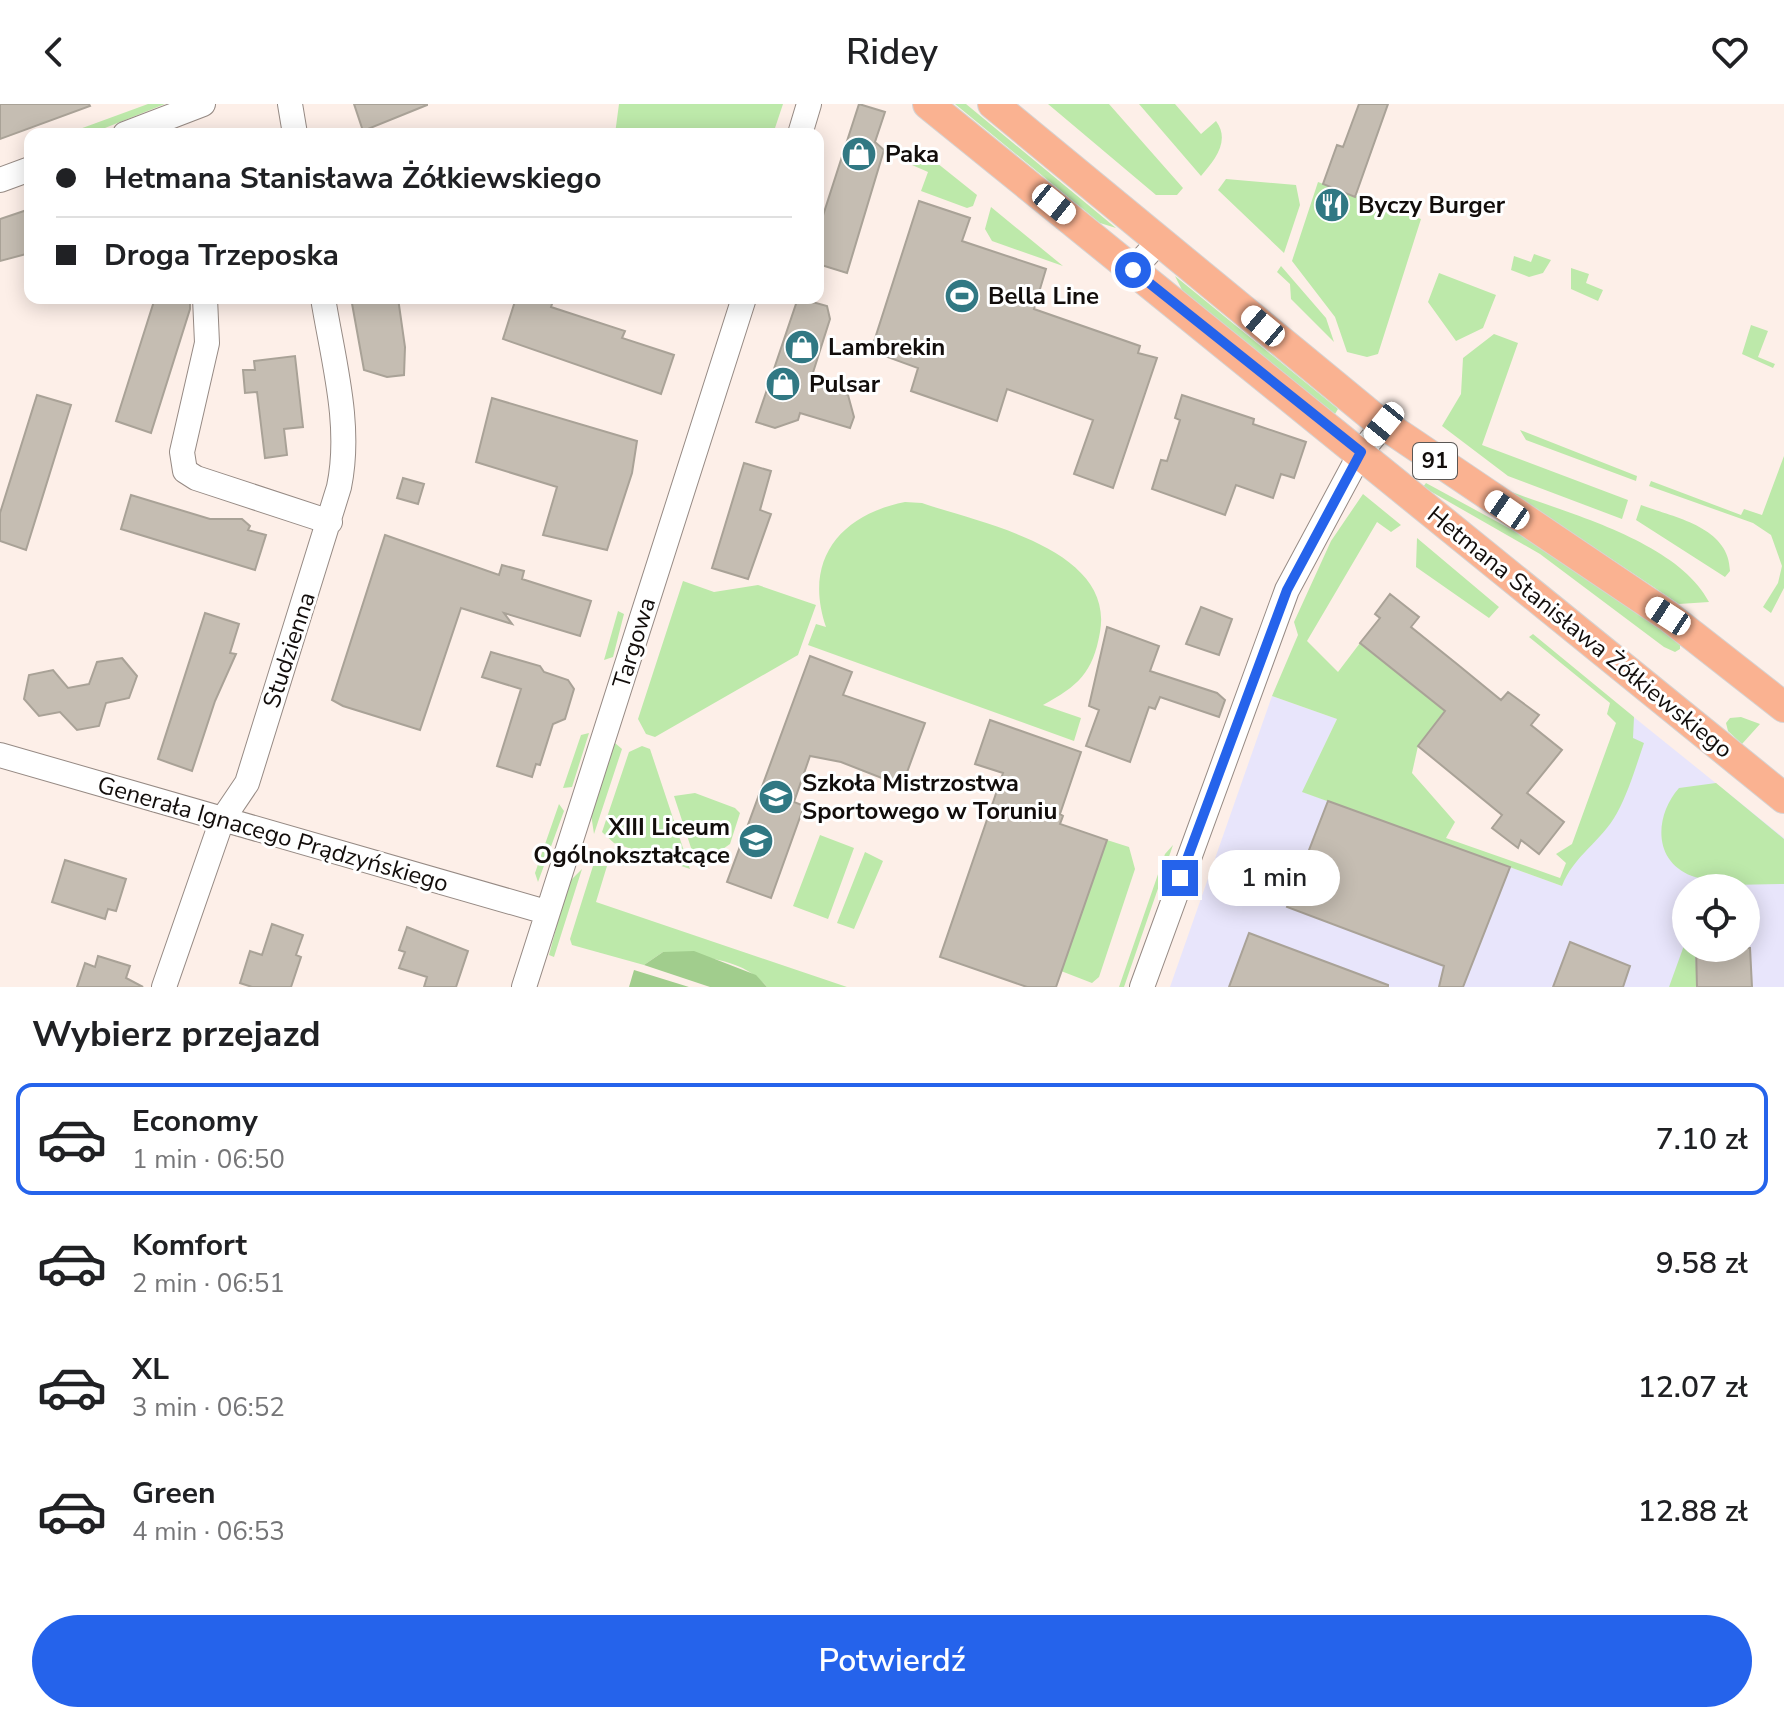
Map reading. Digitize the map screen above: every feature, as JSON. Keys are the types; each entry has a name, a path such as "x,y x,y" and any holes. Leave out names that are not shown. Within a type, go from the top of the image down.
{"main road":[{"name":"Hetmana Stanisława Żółkiewskiego","path":"928,104 1784,798"},
{"name":"Hetmana Stanisława Żółkiewskiego","path":"993,104 1384,424 1668,616 1784,707"}],"street":[{"path":"141,128 203,104"},
{"path":"290,104 294,128"},
{"path":"802,128 809,104"},
{"path":"0,180 24,171"},
{"path":"1133,270 1159,241"},
{"path":"205,304 207,343 182,452 185,471 196,478 330,522"},
{"name":"Studzienna","path":"164,987 222,820 247,783 330,522 342,472 345,440 324,304"},
{"name":"Targowa","path":"524,987 742,304"},
{"path":"1142,987 1287,590 1361,452 1384,424"},
{"name":"Generała Ignacego Prądzyńskiego","path":"0,755 546,912"}],"shaded area":[{"path":"1272,696 1337,719 1303,792 1562,886 1625,710 1784,838 1784,987 1170,987"}],"green space":[{"path":"148,104 165,104 105,128 82,128"},
{"path":"619,104 783,104 775,128 616,128"},
{"path":"955,104 966,104 1116,228 1100,223"},
{"path":"1048,104 1109,104 1183,188 1177,195 1156,195"},
{"path":"1139,104 1175,104 1201,134 1216,121 1222,136 1221,143 1201,176"},
{"path":"917,147 977,195 973,206 967,208 921,191 928,172 912,165"},
{"path":"1226,179 1296,185 1300,205 1284,253 1218,190"},
{"path":"1318,182 1421,219 1378,354 1367,357 1347,352 1335,317 1292,261"},
{"path":"991,207 1063,266 992,241 985,229"},
{"path":"1534,254 1551,260 1543,273 1529,277 1511,270 1514,256 1531,262"},
{"path":"1281,266 1326,318 1334,342 1291,299 1290,284 1277,272"},
{"path":"1571,268 1589,274 1586,283 1603,290 1598,301 1571,289"},
{"path":"1439,273 1496,295 1483,328 1456,341 1428,302"},
{"path":"1175,276 1338,409 1335,414 1183,292"},
{"path":"1751,325 1768,331 1758,357 1775,364 1773,368 1742,354"},
{"path":"1494,334 1518,343 1482,445 1628,500 1622,519 1508,476 1442,426 1461,394 1463,358"},
{"path":"1520,430 1637,476 1636,481 1526,440"},
{"path":"1784,456 1784,588 1771,613 1763,607 1778,583 1782,566 1771,535 1753,523 1649,486 1651,481 1741,515 1744,509 1762,515"},
{"path":"1426,483 1527,538 1680,643 1680,649 1675,652 1664,647 1540,554 1423,487"},
{"path":"1509,491 1591,520 1648,547 1694,581 1709,602 1679,604"},
{"path":"1363,494 1401,525 1391,532 1377,522 1307,641 1338,672 1360,643 1445,711 1418,746 1412,773 1455,822 1446,838 1560,878 1566,863 1556,854 1572,844 1616,723 1607,714 1610,703 1529,637 1533,634 1634,717 1633,738 1644,743 1625,796 1611,823 1573,866 1562,886 1302,792 1337,719 1272,696 1298,635 1294,622 1331,541"},
{"path":"905,502 922,503 1008,530 1066,560 1087,579 1099,603 1100,632 1093,658 1075,684 1043,705 1081,718 1074,741 808,645 816,624 826,627 820,603 820,581 832,544 862,518"},
{"path":"1641,505 1684,520 1711,534 1721,544 1730,571 1725,577 1636,520"},
{"path":"1417,538 1499,607 1489,618 1416,567"},
{"path":"683,581 714,592 758,585 816,605 798,655 655,737 646,734 638,719"},
{"path":"618,611 624,614 613,657 604,660"},
{"path":"1741,717 1760,724 1742,744 1728,731 1726,723 1730,718"},
{"path":"589,733 572,787 563,788 581,735"},
{"path":"615,743 622,749 594,834 591,814"},
{"path":"642,746 650,749 690,869 614,843 602,832 629,752"},
{"path":"1716,783 1784,839 1784,884 1760,884 1760,874 1688,874 1679,869 1664,849 1662,824 1665,811 1679,788"},
{"path":"695,793 735,808 740,813 730,844 703,863 695,860 674,796"},
{"path":"559,804 564,811 538,882 535,873"},
{"path":"820,835 854,848 828,919 793,906"},
{"path":"1107,840 1129,847 1135,869 1099,977 1092,983 1061,971"},
{"path":"1173,845 1124,987 1119,987 1165,854"},
{"path":"865,852 883,861 854,929 837,923"},
{"path":"593,866 607,866 596,902 847,987 767,987 745,970 720,960 663,952 644,965 572,945 570,939"},
{"path":"582,869 554,957 549,955 568,883"},
{"path":"694,951 756,975 767,987 710,987 644,965 663,952"},
{"path":"1678,962 1696,962 1697,987 1669,987"},
{"path":"634,970 689,987 629,987"}],"building":[{"path":"0,104 90,106 24,128 0,139"},
{"path":"354,104 427,104 370,128 362,128"},
{"path":"859,104 885,112 875,142 884,150 847,273 824,266 824,212"},
{"path":"1359,104 1388,104 1355,197 1323,184 1337,145 1343,147"},
{"path":"919,201 970,218 962,241 1046,269 1034,309 1140,346 1138,353 1157,358 1113,488 1074,474 1093,420 1007,389 997,421 911,391 918,368 871,351"},
{"path":"24,211 24,255 0,261 0,219"},
{"path":"153,304 190,304 151,433 116,421"},
{"path":"352,304 399,304 405,347 404,375 387,377 364,370"},
{"path":"514,304 552,304 551,307 625,331 622,338 674,355 661,394 503,339"},
{"path":"796,304 827,306 830,319 810,382 848,395 854,417 850,428 800,413 798,420 775,428 756,422"},
{"path":"295,356 303,427 284,429 287,455 265,458 257,392 245,393 243,370 255,370 254,361"},
{"path":"37,395 71,405 26,550 0,541 0,513"},
{"path":"1182,395 1254,419 1253,424 1306,442 1294,478 1281,474 1273,498 1236,485 1225,515 1152,489 1161,460 1167,461 1180,420 1175,418"},
{"path":"492,398 637,441 632,473 607,550 543,535 557,487 476,462"},
{"path":"744,463 771,471 760,510 771,514 748,579 712,568"},
{"path":"403,478 424,484 418,504 397,498"},
{"path":"131,495 210,519 242,519 250,526 248,530 266,535 255,570 121,529"},
{"path":"385,535 499,575 502,565 524,571 522,579 591,601 580,636 504,613 512,624 461,608 420,730 343,706 332,700"},
{"path":"1390,594 1419,617 1411,627 1501,700 1508,692 1539,715 1531,725 1562,750 1527,793 1564,822 1539,854 1521,840 1518,848 1492,828 1502,815 1418,746 1445,711 1360,643 1380,618 1375,614"},
{"path":"1201,607 1232,619 1219,655 1186,644"},
{"path":"205,613 239,624 230,653 236,654 215,701 192,771 158,759"},
{"path":"1107,627 1159,646 1150,671 1217,693 1225,700 1219,717 1160,697 1155,709 1149,707 1130,762 1086,746 1099,710 1089,706"},
{"path":"491,652 540,666 544,672 568,680 574,689 565,719 553,724 540,765 536,764 532,777 497,766 521,689 482,677"},
{"path":"810,656 852,672 843,695 925,723 902,786 841,762 810,756 794,802 804,806 771,898 727,882"},
{"path":"122,658 137,676 129,698 106,703 99,726 77,730 60,712 39,716 24,699 29,675 53,670 68,688 89,684 97,662"},
{"path":"990,720 1081,752 1060,814 1063,816 1060,824 1107,840 1056,987 1027,987 940,957 1003,773 975,764"},
{"path":"1328,801 1510,867 1463,987 1439,987 1444,966 1287,907"},
{"path":"65,860 126,879 116,911 108,909 105,919 52,902"},
{"path":"272,924 303,935 296,955 301,957 291,987 252,987 240,983 250,951 262,955"},
{"path":"407,927 468,951 456,987 424,987 427,977 399,968 405,952 399,950"},
{"path":"1249,933 1388,985 1388,987 1229,987"},
{"path":"1570,942 1630,966 1623,987 1553,987"},
{"path":"98,956 130,966 126,978 143,987 77,987 85,963 95,967"},
{"path":"1696,962 1751,962 1752,987 1697,987"}],"place":[{"name":"Paka","path":"859,154"},
{"name":"Byczy Burger","path":"1332,205"},
{"name":"Bella Line","path":"962,296"},
{"name":"Lambrekin","path":"802,347"},
{"name":"Pulsar","path":"783,384"},
{"name":"Szkoła Mistrzostwa Sportowego w Toruniu","path":"776,797"},
{"name":"XIII Liceum Ogólnokształcące","path":"756,841"}],"route":[{"path":"1133,270 1361,452 1287,590 1180,878"}]}
